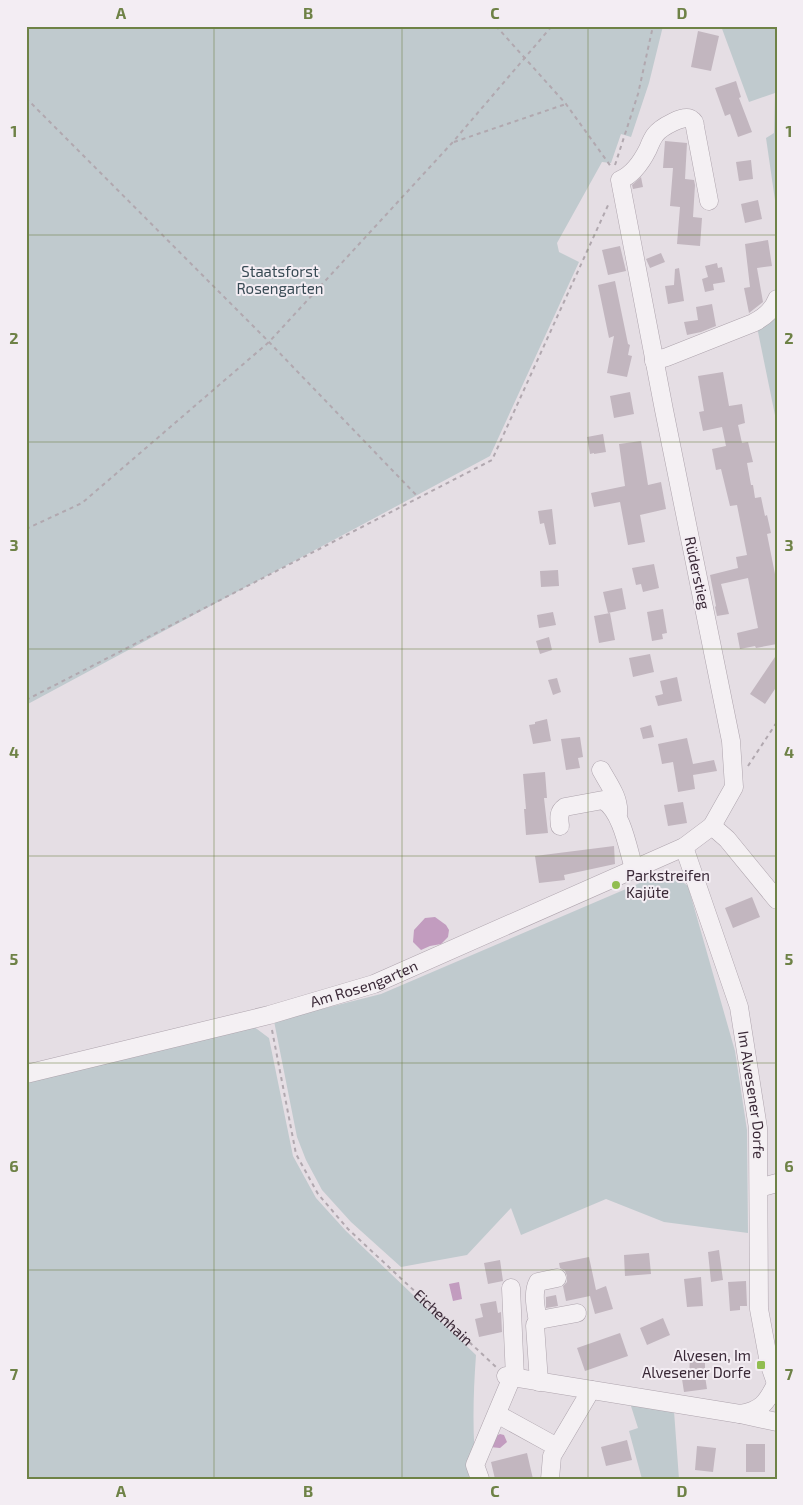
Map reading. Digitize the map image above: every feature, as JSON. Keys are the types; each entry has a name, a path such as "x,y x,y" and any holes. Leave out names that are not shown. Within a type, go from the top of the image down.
{"street":[{"path":"616,175 626,177 631,173 648,150 654,136 658,132 677,120 690,118 695,127 709,201"},
{"name":"Rüderstieg","path":"616,175 731,741 734,787"},
{"path":"654,361 753,323 773,307 777,299"},
{"path":"601,770 615,796 618,809 617,817"},
{"path":"684,847 712,826 734,787"},
{"path":"560,826 560,810 569,805 603,800 607,802 617,817 634,869"},
{"path":"712,826 727,839 777,900"},
{"name":"Am Rosengarten","path":"26,1074 269,1015 374,984 684,847"},
{"name":"Im Alvesener Dorfe","path":"684,847 739,1007 758,1128 759,1309 769,1364 776,1385 767,1400 758,1409 740,1414"},
{"path":"759,1188 777,1183"},
{"path":"538,1322 536,1286 538,1282 556,1278"},
{"path":"480,1479 476,1465 511,1377 510,1288"},
{"path":"539,1382 535,1325 539,1320 545,1318 577,1314"},
{"path":"511,1377 740,1414 777,1422"},
{"path":"550,1479 552,1456 591,1390"},
{"path":"497,1414 558,1447"}],"path":[{"path":"496,26 566,104 616,175"},
{"path":"26,529 82,503 269,342 452,143 552,26"},
{"path":"26,700 492,460 616,175 638,94 653,26"},
{"path":"26,98 269,342 419,498"},
{"path":"452,143 566,104"},
{"path":"734,787 777,722"},
{"name":"Eichenhain","path":"269,1015 296,1154 318,1194 348,1229 511,1377"}],"green space":[{"name":"Staatsforst Rosengarten","path":"26,26 663,26 649,83 631,137 621,134 611,163 602,162 557,243 559,252 579,262 490,456 26,705"},
{"path":"721,26 777,26 777,214 766,138 774,133 775,93 749,102"},
{"path":"777,309 777,425 757,327"},
{"path":"668,871 688,886 735,1051 747,1130 748,1233 664,1222 606,1199 521,1235 511,1208 467,1255 401,1267 351,1222 322,1190 306,1160 297,1137 274,1021 381,994"},
{"path":"253,1026 269,1038 293,1156 316,1198 346,1231 476,1355 474,1448 477,1479 26,1479 26,1081"},
{"path":"630,1403 674,1411 679,1479 642,1479 629,1431 638,1428"}],"shaded area":[{"path":"435,917 446,925 449,930 448,937 441,944 421,950 413,942 414,930 425,918"},
{"path":"459,1282 462,1299 453,1301 449,1284"},
{"path":"500,1434 504,1435 507,1442 500,1448 490,1447 492,1438"}],"building":[{"path":"698,31 719,36 711,71 691,67"},
{"path":"736,81 741,97 739,98 752,132 738,137 730,114 725,116 715,88"},
{"path":"665,141 687,143 685,179 694,180 693,217 702,218 700,246 677,244 680,207 670,206 673,168 663,168"},
{"path":"751,160 753,179 739,181 736,162"},
{"path":"641,177 643,187 633,189 632,185"},
{"path":"758,200 762,219 745,223 741,204"},
{"path":"768,240 772,266 757,268 763,302 749,313 744,288 750,287 745,244"},
{"path":"620,246 626,271 608,275 602,250"},
{"path":"661,253 665,262 650,268 646,259"},
{"path":"717,263 718,268 722,267 725,282 713,284 714,290 705,292 702,279 708,277 705,266"},
{"path":"679,268 684,301 668,304 665,286 674,285 675,269"},
{"path":"615,281 628,344 630,345 628,355 632,356 627,377 607,373 614,336 609,338 598,285"},
{"path":"712,304 716,326 687,335 684,322 698,320 696,307"},
{"path":"723,372 729,406 742,404 745,423 738,425 742,443 748,442 753,462 747,463 751,485 753,485 755,498 761,497 771,533 767,534 777,584 777,644 756,648 755,646 740,649 737,633 758,628 748,578 721,584 729,614 717,616 710,575 738,568 736,557 747,555 737,505 730,506 721,469 716,470 712,449 726,446 722,427 703,431 699,412 704,411 698,376"},
{"path":"630,392 634,414 614,418 610,396"},
{"path":"603,434 606,452 590,454 587,437"},
{"path":"641,441 648,485 661,482 666,509 640,515 645,542 628,545 620,502 594,507 591,493 625,486 619,444"},
{"path":"552,509 556,544 549,545 544,523 540,524 538,511"},
{"path":"654,564 659,588 643,592 641,584 636,585 632,568"},
{"path":"558,570 559,586 541,587 540,571"},
{"path":"622,588 626,609 608,613 603,592"},
{"path":"663,609 667,633 662,634 663,639 652,641 647,612"},
{"path":"553,612 556,625 539,628 537,615"},
{"path":"610,613 615,640 599,643 594,616"},
{"path":"549,637 552,650 540,654 536,641"},
{"path":"650,654 654,672 633,677 629,658"},
{"path":"777,654 777,686 765,704 750,694"},
{"path":"677,677 682,701 658,706 655,696 663,694 660,681"},
{"path":"557,678 561,692 553,695 548,680"},
{"path":"547,719 551,741 533,744 529,725"},
{"path":"651,725 654,737 643,739 640,728"},
{"path":"580,737 583,757 578,758 580,768 566,770 561,739"},
{"path":"687,738 693,764 714,760 717,771 693,775 695,789 678,792 673,762 662,764 658,744"},
{"path":"545,772 547,798 544,798 548,833 526,835 523,774"},
{"path":"683,802 687,823 668,826 664,805"},
{"path":"614,846 615,864 564,875 565,880 539,883 535,856"},
{"path":"752,897 760,917 733,928 725,908"},
{"path":"719,1250 723,1280 711,1282 708,1252"},
{"path":"649,1253 651,1274 625,1276 624,1255"},
{"path":"589,1257 596,1290 606,1286 613,1309 595,1314 590,1296 566,1301 563,1286 567,1282 567,1276 565,1271 560,1268 559,1263"},
{"path":"500,1260 503,1281 488,1284 484,1263"},
{"path":"701,1277 703,1306 687,1307 684,1279"},
{"path":"746,1281 747,1306 740,1306 740,1310 730,1311 728,1282"},
{"path":"556,1295 558,1306 546,1308 546,1297"},
{"path":"496,1301 498,1313 501,1312 502,1332 479,1337 475,1319 483,1317 480,1304"},
{"path":"663,1318 670,1335 647,1345 640,1328"},
{"path":"620,1333 628,1356 585,1371 577,1348"},
{"path":"690,1356 705,1357 707,1389 684,1392 682,1379 689,1378"},
{"path":"627,1440 632,1460 606,1466 601,1447"},
{"path":"746,1444 765,1444 765,1472 746,1472"},
{"path":"697,1446 716,1448 713,1472 695,1470"},
{"path":"527,1453 533,1479 495,1479 491,1462"}],"place":[{"name":"Parkstreifen Kajüte","path":"616,885"},
{"name":"Alvesen, Im Alvesener Dorfe","path":"761,1365"}]}
